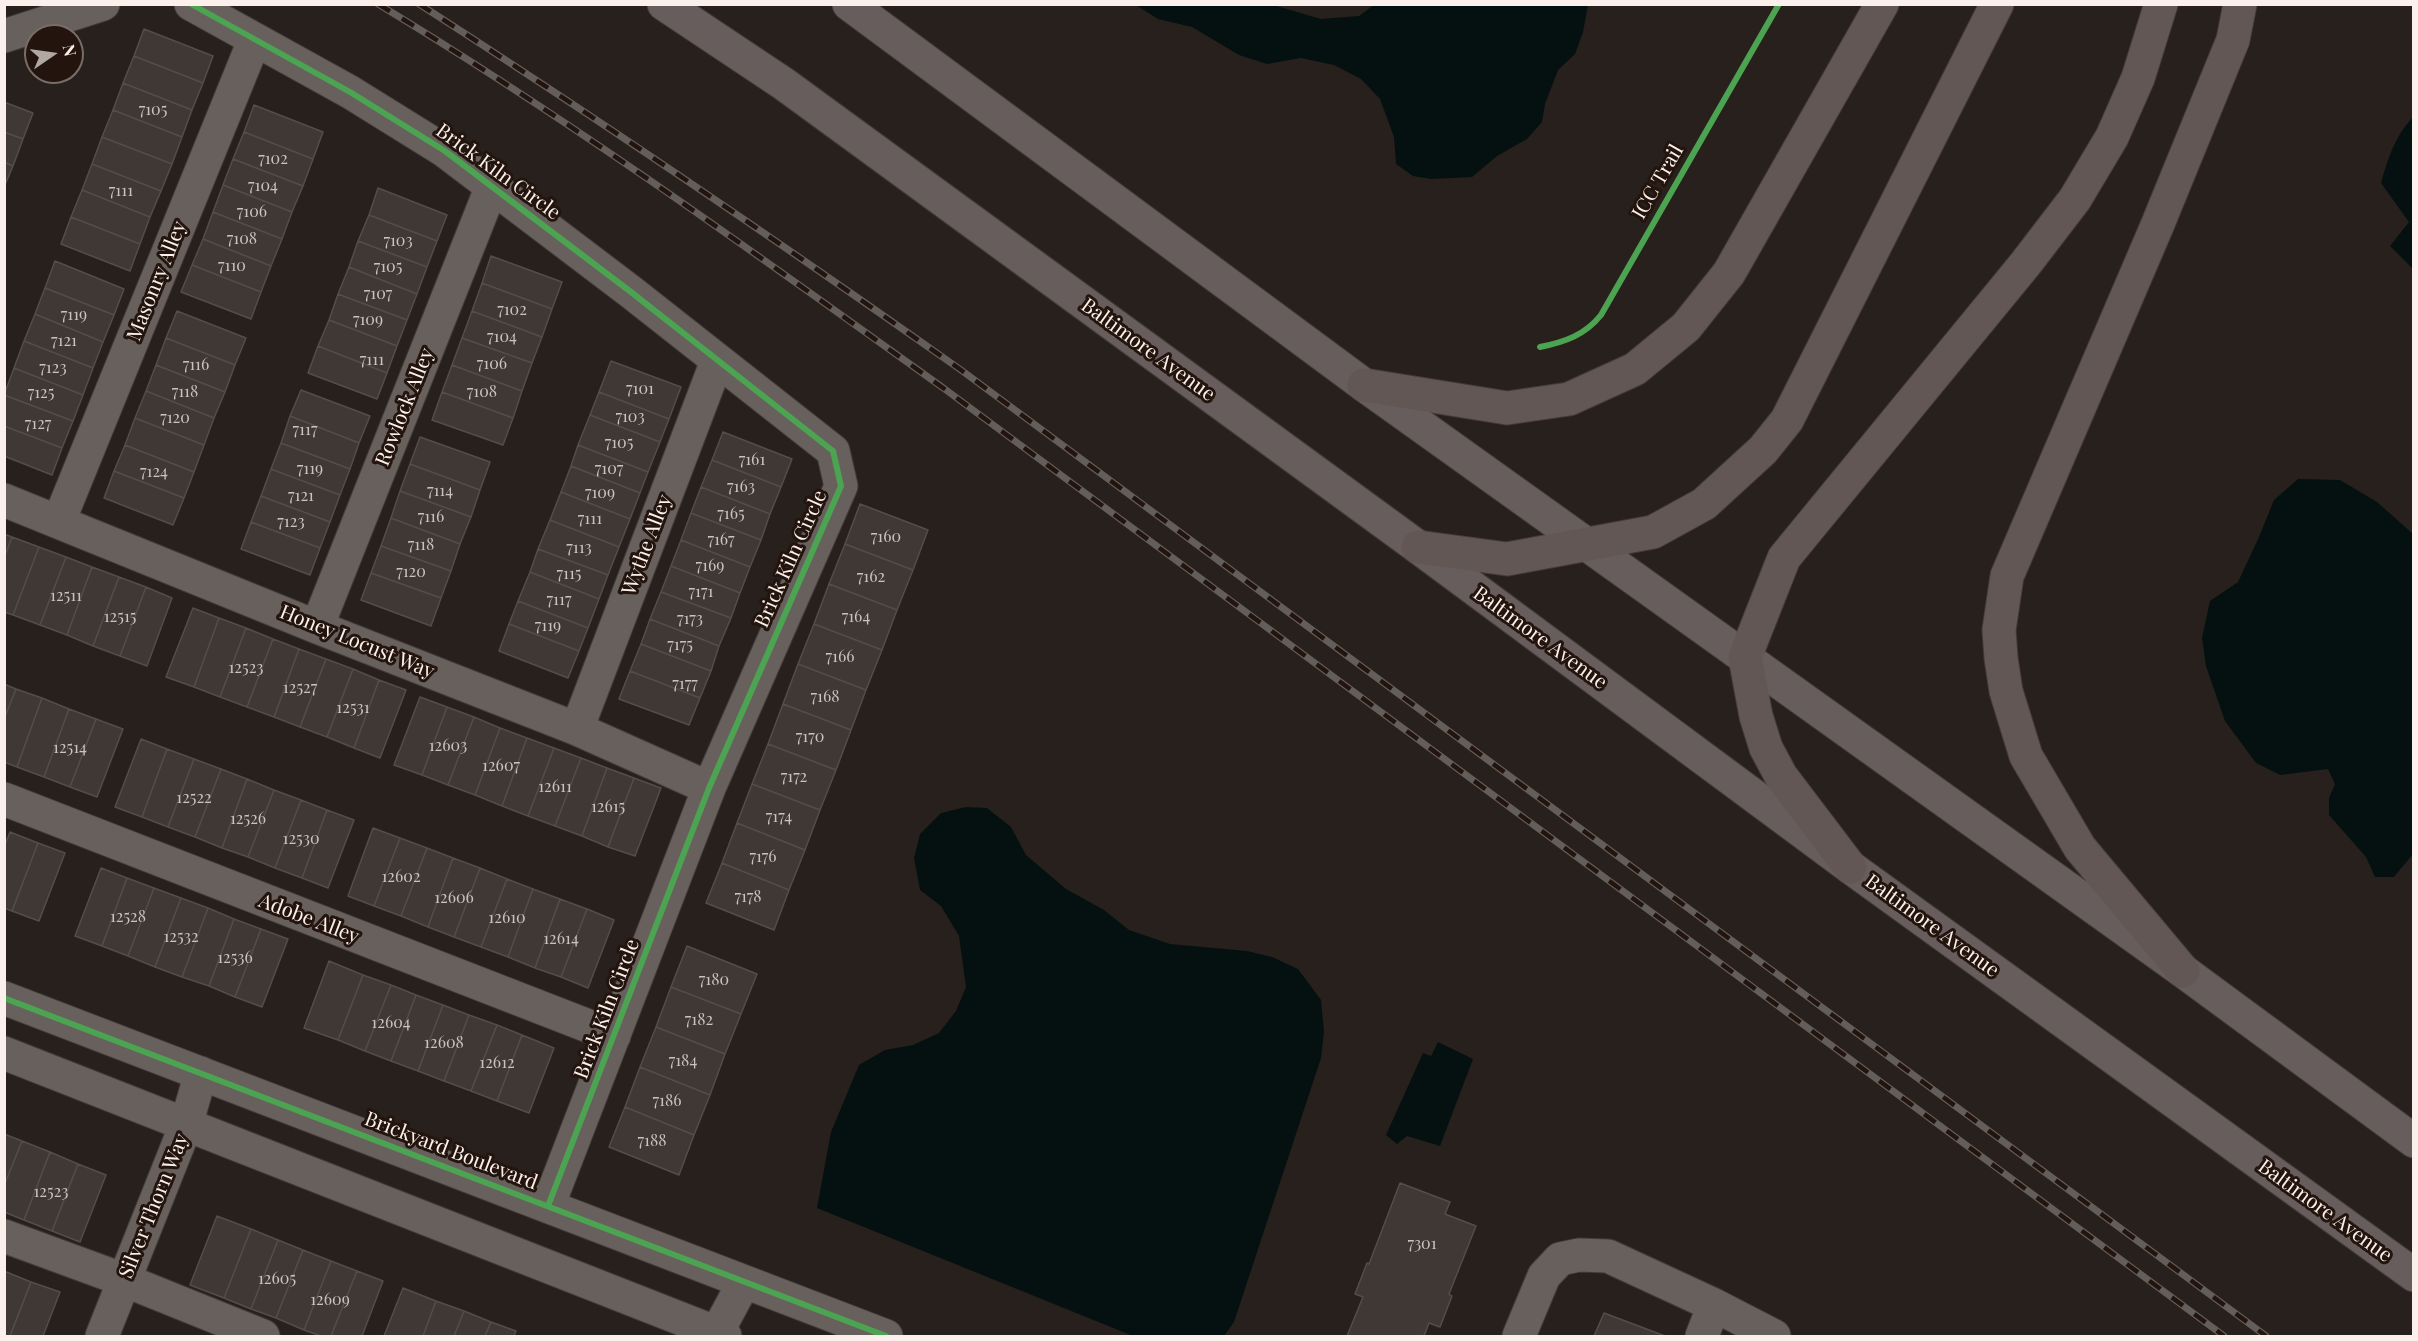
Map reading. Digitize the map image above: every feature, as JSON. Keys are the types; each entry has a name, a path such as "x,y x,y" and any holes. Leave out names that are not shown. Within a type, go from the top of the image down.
{"highway":[{"path":"1364,385 1507,408 1569,399 1635,369 1686,327 1729,273 1882,4"},
{"path":"1418,547 1507,559 1653,532 1704,504 1763,450 1787,420 1997,4"},
{"path":"1850,867 1781,776 1766,748 1756,716 1745,657 1784,558 2026,263 2075,199 2112,137 2138,78 2161,4"},
{"path":"2183,971 2080,848 2026,756 2006,691 1999,630 2007,576 2157,226 2233,40 2240,4"}],"main road":[{"name":"Baltimore Avenue","path":"664,4 784,84 1418,547 1850,867 2414,1275"},
{"path":"849,4 1364,385 2183,971 2414,1141"}],"street":[{"path":"4,36 103,4"},
{"name":"Brick Kiln Circle","path":"191,4 254,41 350,92 445,151 833,451 841,486 709,788 548,1206"},
{"name":"Masonry Alley","path":"59,521 254,41"},
{"name":"Rowlock Alley","path":"317,627 492,186"},
{"name":"Wythe Alley","path":"577,729 717,361"},
{"name":"Honey Locust Way","path":"4,500 577,729 709,788"},
{"name":"Adobe Alley","path":"4,800 614,1036"},
{"name":"Brickyard Boulevard","path":"4,998 886,1336"},
{"path":"4,1053 719,1335 744,1282"},
{"name":"Silver Thorn Way","path":"102,1336 186,1125 201,1073"},
{"path":"4,1236 124,1280 263,1336"},
{"path":"1519,1336 1544,1276 1560,1259 1579,1255 1608,1256 1714,1305 1774,1336"},
{"path":"1702,1336 1714,1305"}],"shaded area":[{"path":"1136,5 1273,5 1321,19 1359,16 1374,5 1588,5 1583,32 1575,54 1558,70 1545,104 1542,122 1527,139 1497,156 1472,177 1431,179 1413,176 1396,164 1394,137 1380,99 1361,79 1334,65 1301,58 1267,64 1239,55 1192,27 1158,19"},
{"path":"2413,117 2413,269 2390,246 2409,222 2381,183 2393,148 2401,132"},
{"path":"2298,479 2340,480 2377,502 2413,534 2413,854 2394,877 2375,877 2366,857 2329,815 2329,798 2335,784 2328,769 2280,775 2256,763 2225,721 2206,666 2202,638 2210,601 2238,582 2274,500"},
{"path":"966,807 987,808 1011,827 1026,855 1066,889 1104,910 1129,930 1170,944 1247,951 1272,957 1298,969 1321,1000 1324,1032 1321,1058 1234,1322 1224,1336 1133,1336 817,1208 831,1132 859,1065 885,1050 913,1045 939,1033 956,1011 966,987 959,936 941,906 920,890 914,858 920,834 941,813"},
{"path":"1438,1042 1473,1059 1440,1146 1407,1136 1397,1144 1386,1135 1423,1053 1431,1056"}],"building":[{"path":"144,29 213,56 203,83 134,56"},
{"path":"134,56 203,83 192,110 123,83"},
{"path":"123,83 192,110 182,137 113,110"},
{"path":"4,102 33,113 23,139 4,132"},
{"path":"254,105 323,132 313,159 244,132"},
{"path":"113,110 182,137 172,164 102,137"},
{"path":"4,132 23,139 13,166 4,162"},
{"path":"244,132 313,159 303,186 233,159"},
{"path":"102,137 172,164 161,191 92,164"},
{"path":"233,159 303,186 292,212 223,185"},
{"path":"4,162 13,166 4,187"},
{"path":"92,164 161,191 150,217 82,190"},
{"path":"223,185 292,212 282,239 213,212"},
{"path":"378,188 447,215 437,241 369,215"},
{"path":"82,190 150,217 140,244 71,217"},
{"path":"213,212 282,239 271,266 203,239"},
{"path":"369,215 437,241 427,267 358,241"},
{"path":"71,217 140,244 130,271 61,244"},
{"path":"203,239 271,266 261,292 192,265"},
{"path":"358,241 427,267 417,294 349,267"},
{"path":"491,256 562,282 552,309 482,283"},
{"path":"55,261 124,289 114,315 45,288"},
{"path":"192,265 261,292 251,319 181,292"},
{"path":"349,267 417,294 407,320 338,294"},
{"path":"482,283 552,309 542,337 472,311"},
{"path":"45,288 114,315 103,342 35,314"},
{"path":"338,294 407,320 397,346 329,320"},
{"path":"177,311 246,338 235,365 166,338"},
{"path":"472,311 542,337 532,363 462,338"},
{"path":"35,314 103,342 93,368 24,341"},
{"path":"329,320 397,346 387,373 318,346"},
{"path":"166,338 235,365 225,392 156,365"},
{"path":"462,338 532,363 522,391 452,365"},
{"path":"24,341 93,368 83,395 14,368"},
{"path":"318,346 387,373 377,399 308,373"},
{"path":"611,361 681,387 669,419 599,392"},
{"path":"156,365 225,392 214,418 146,391"},
{"path":"452,365 522,391 513,418 442,392"},
{"path":"14,368 83,395 73,421 4,395"},
{"path":"301,390 370,416 359,443 290,416"},
{"path":"146,391 214,418 204,445 135,418"},
{"path":"442,392 513,418 503,445 432,420"},
{"path":"599,392 669,419 660,442 590,415"},
{"path":"4,395 73,421 62,448 4,426"},
{"path":"590,415 660,442 648,472 578,445"},
{"path":"290,416 359,443 350,469 281,443"},
{"path":"135,418 204,445 194,472 125,445"},
{"path":"4,426 62,448 52,475 4,456"},
{"path":"723,432 792,459 781,487 712,460"},
{"path":"420,437 490,462 480,490 410,464"},
{"path":"281,443 350,469 340,495 271,469"},
{"path":"125,445 194,472 184,498 114,471"},
{"path":"578,445 648,472 640,493 571,466"},
{"path":"712,460 781,487 770,514 701,487"},
{"path":"410,464 480,490 471,517 400,491"},
{"path":"571,466 640,493 630,519 561,492"},
{"path":"271,469 340,495 330,522 261,496"},
{"path":"114,471 184,498 173,525 104,498"},
{"path":"701,487 770,514 761,540 691,513"},
{"path":"400,491 471,517 460,544 391,518"},
{"path":"561,492 630,519 619,547 550,520"},
{"path":"261,496 330,522 320,548 251,522"},
{"path":"860,504 928,530 913,570 845,544"},
{"path":"691,513 761,540 750,567 681,540"},
{"path":"391,518 460,544 451,571 381,546"},
{"path":"550,520 619,547 608,575 538,549"},
{"path":"251,522 320,548 310,575 241,549"},
{"path":"4,534 12,537 4,558"},
{"path":"12,537 39,547 13,615 4,612 4,558"},
{"path":"681,540 750,567 740,593 671,566"},
{"path":"845,544 913,570 897,610 829,584"},
{"path":"381,546 451,571 441,598 371,573"},
{"path":"39,547 66,557 40,625 13,615"},
{"path":"538,549 608,575 599,599 530,572"},
{"path":"66,557 92,567 67,635 40,625"},
{"path":"671,566 740,593 731,618 661,592"},
{"path":"92,567 119,577 93,646 67,635"},
{"path":"530,572 599,599 588,628 518,601"},
{"path":"371,573 441,598 431,626 361,600"},
{"path":"119,577 146,587 120,656 93,646"},
{"path":"829,584 897,610 882,650 814,624"},
{"path":"146,587 172,598 147,666 120,656"},
{"path":"661,592 731,618 719,646 650,619"},
{"path":"518,601 588,628 579,651 509,624"},
{"path":"193,608 219,618 194,687 166,677"},
{"path":"219,618 246,628 220,697 194,687"},
{"path":"650,619 719,646 711,671 641,644"},
{"path":"509,624 579,651 568,678 499,651"},
{"path":"814,624 882,650 866,690 798,664"},
{"path":"246,628 273,639 247,707 220,697"},
{"path":"273,639 299,649 274,717 247,707"},
{"path":"641,644 711,671 700,698 630,671"},
{"path":"299,649 326,659 300,727 274,717"},
{"path":"326,659 353,669 327,737 300,727"},
{"path":"798,664 866,690 851,730 783,704"},
{"path":"353,669 379,680 354,748 327,737"},
{"path":"630,671 700,698 689,725 619,699"},
{"path":"379,680 406,690 380,758 354,748"},
{"path":"4,684 16,689 4,719"},
{"path":"16,689 42,698 17,767 4,762 4,719"},
{"path":"420,697 447,707 422,775 394,765"},
{"path":"42,698 69,709 44,777 17,767"},
{"path":"783,704 851,730 836,770 768,744"},
{"path":"447,707 474,717 448,785 422,775"},
{"path":"69,709 96,719 70,787 44,777"},
{"path":"474,717 500,728 475,795 448,785"},
{"path":"96,719 123,729 97,797 70,787"},
{"path":"500,728 527,738 502,806 475,795"},
{"path":"527,738 554,748 528,816 502,806"},
{"path":"141,739 167,749 142,817 115,807"},
{"path":"768,744 836,770 820,810 752,784"},
{"path":"554,748 581,758 555,826 528,816"},
{"path":"167,749 194,759 168,827 142,817"},
{"path":"581,758 607,768 582,836 555,826"},
{"path":"194,759 221,769 195,837 168,827"},
{"path":"607,768 634,778 608,847 582,836"},
{"path":"221,769 247,779 222,848 195,837"},
{"path":"634,778 661,788 635,856 608,847"},
{"path":"247,779 274,790 248,857 222,848"},
{"path":"752,784 820,810 805,850 737,823"},
{"path":"274,790 301,800 275,868 248,857"},
{"path":"301,800 327,810 302,878 275,868"},
{"path":"327,810 354,820 328,888 302,878"},
{"path":"737,823 805,850 789,890 722,863"},
{"path":"373,828 400,838 374,906 348,896"},
{"path":"10,832 38,843 12,911 4,908 4,847"},
{"path":"400,838 427,848 401,916 374,906"},
{"path":"38,843 65,853 39,921 12,911"},
{"path":"427,848 453,858 428,927 401,916"},
{"path":"453,858 480,868 454,937 428,927"},
{"path":"722,863 789,890 774,930 706,903"},
{"path":"101,868 127,878 102,946 75,936"},
{"path":"480,868 507,879 481,947 454,937"},
{"path":"127,878 154,888 128,956 102,946"},
{"path":"507,879 533,889 508,957 481,947"},
{"path":"154,888 181,898 155,967 128,956"},
{"path":"533,889 560,899 535,968 508,957"},
{"path":"181,898 208,908 182,977 155,967"},
{"path":"560,899 587,909 561,977 535,968"},
{"path":"208,908 234,919 209,986 182,977"},
{"path":"587,909 614,920 588,988 561,977"},
{"path":"234,919 261,929 235,997 209,986"},
{"path":"261,929 288,939 262,1007 235,997"},
{"path":"687,946 757,974 741,1014 671,987"},
{"path":"329,961 363,975 338,1040 304,1028"},
{"path":"363,975 391,985 365,1051 338,1040"},
{"path":"391,985 416,995 391,1061 365,1051"},
{"path":"671,987 741,1014 725,1054 656,1027"},
{"path":"416,995 443,1005 418,1071 391,1061"},
{"path":"443,1005 469,1015 444,1081 418,1071"},
{"path":"469,1015 497,1025 471,1091 444,1081"},
{"path":"497,1025 522,1035 497,1101 471,1091"},
{"path":"656,1027 725,1054 710,1095 640,1067"},
{"path":"522,1035 554,1048 529,1113 497,1101"},
{"path":"640,1067 710,1095 694,1135 625,1107"},
{"path":"625,1107 694,1135 679,1175 609,1147"},
{"path":"4,1134 22,1141 4,1186"},
{"path":"22,1141 50,1152 24,1220 4,1212 4,1186"},
{"path":"50,1152 78,1164 52,1231 24,1220"},
{"path":"78,1164 106,1175 80,1242 52,1231"},
{"path":"1400,1183 1450,1202 1445,1214 1476,1226 1449,1294 1452,1296 1440,1327 1429,1323 1424,1336 1347,1336 1363,1297 1355,1294"},
{"path":"217,1216 251,1229 224,1298 190,1285"},
{"path":"251,1229 278,1240 251,1309 224,1298"},
{"path":"278,1240 303,1250 276,1318 251,1309"},
{"path":"303,1250 331,1261 304,1330 276,1318"},
{"path":"331,1261 357,1271 331,1336 321,1336 304,1330"},
{"path":"4,1271 31,1282 10,1336 4,1336"},
{"path":"357,1271 383,1281 362,1336 331,1336"},
{"path":"31,1282 60,1292 43,1336 10,1336"},
{"path":"403,1288 436,1301 423,1336 384,1336"},
{"path":"436,1301 464,1311 454,1336 423,1336"},
{"path":"464,1311 491,1322 485,1336 454,1336"},
{"path":"1604,1313 1665,1336 1594,1336"},
{"path":"491,1322 516,1331 514,1336 485,1336"}],"railway":[{"path":"378,4 595,143 946,390 2224,1336"},
{"path":"419,4 692,184 961,370 2266,1336"}],"cycle path":[{"path":"191,4 350,92 445,151 631,292 833,451 841,486 709,788 548,1206"},
{"name":"ICC Trail","path":"1540,347 1574,337 1588,328 1601,315 1779,4"},
{"path":"4,998 886,1336"}]}
